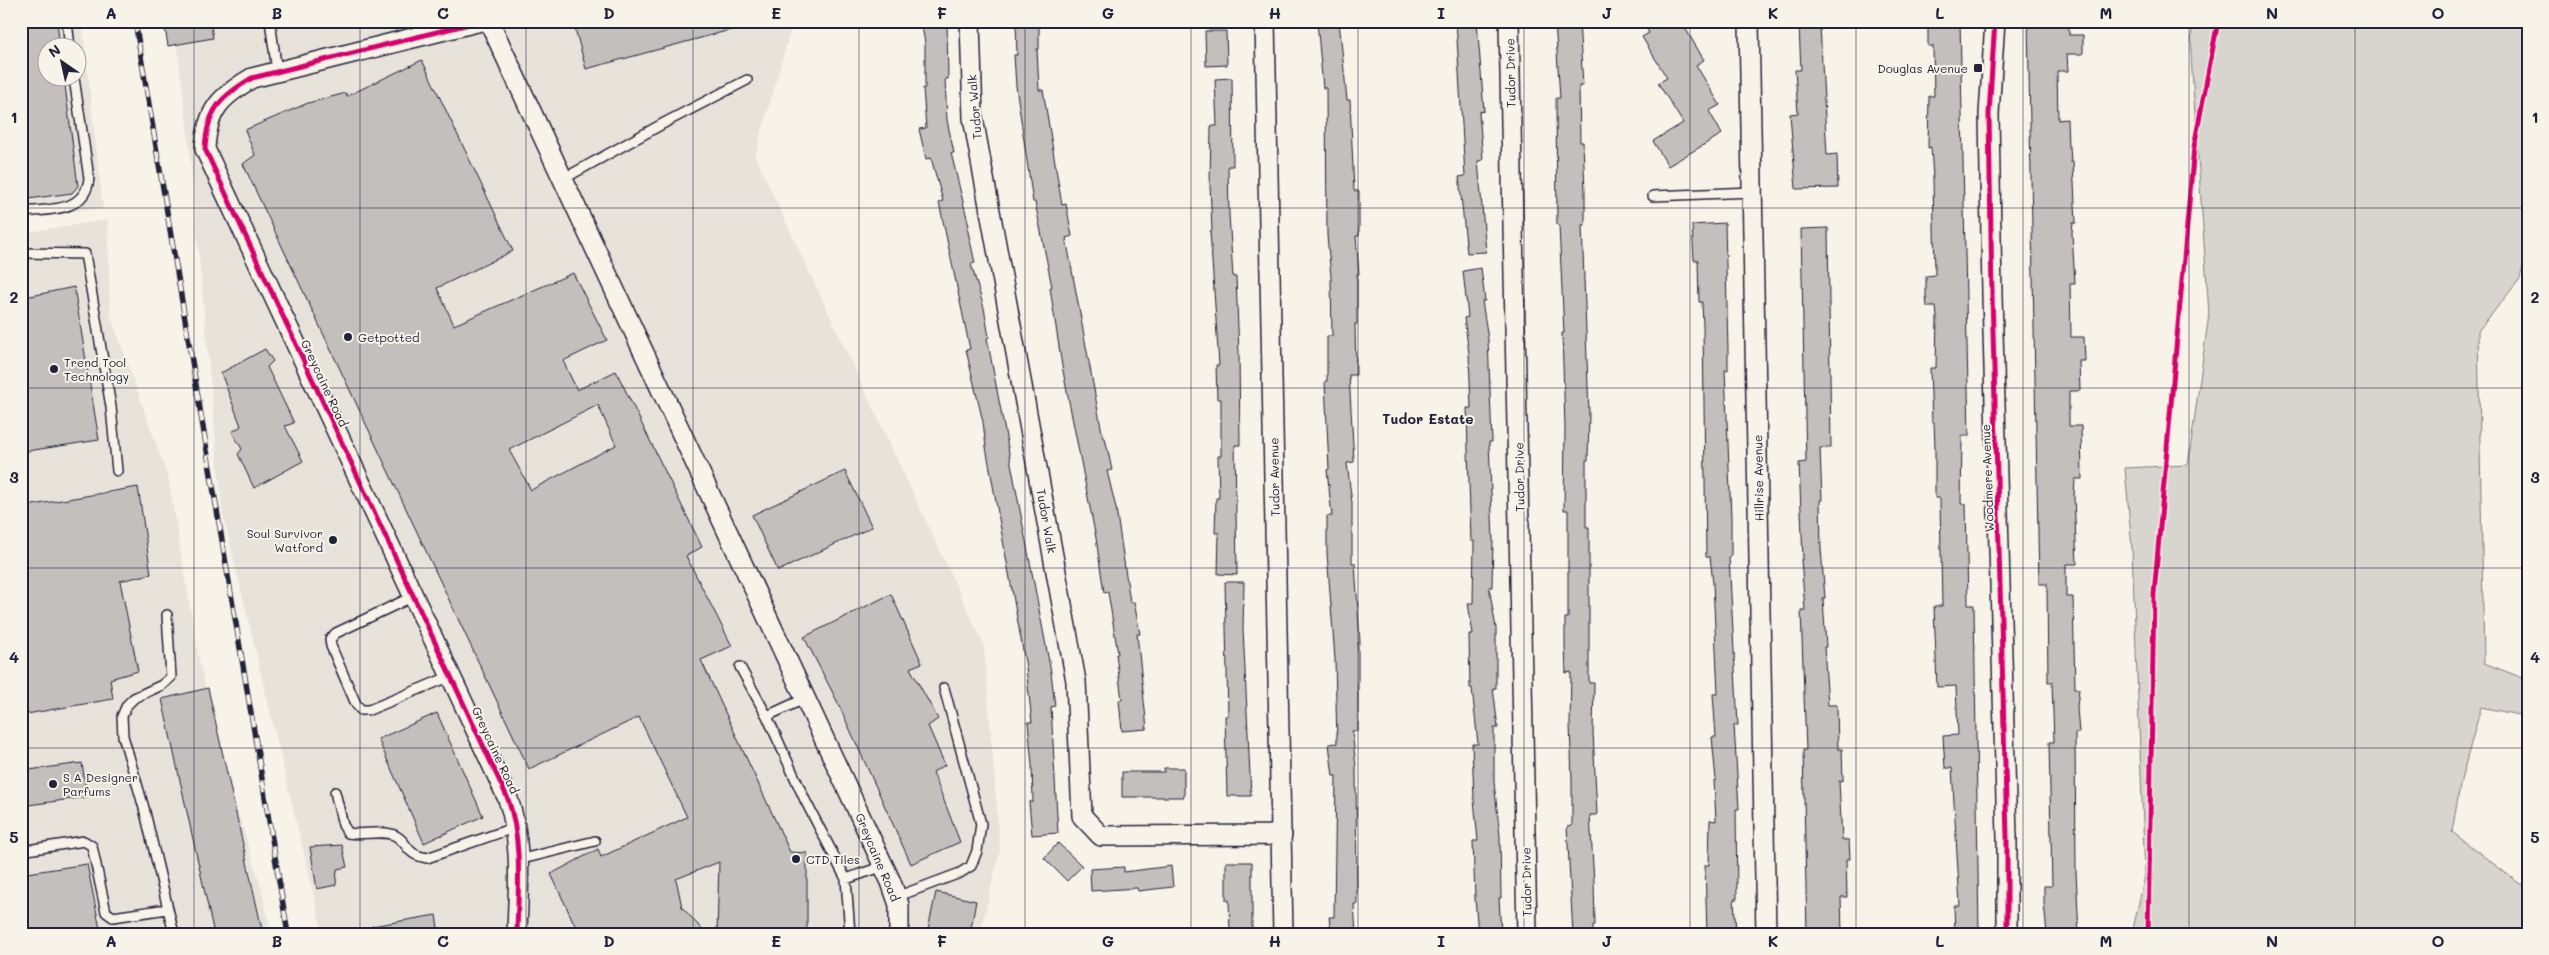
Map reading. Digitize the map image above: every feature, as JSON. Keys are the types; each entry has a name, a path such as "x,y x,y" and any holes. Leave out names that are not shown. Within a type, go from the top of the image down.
{"street":[{"name":"Greycaine Road","path":"481,21 252,78 233,89 215,106 206,127 205,149 508,799 516,827 518,860 517,934"},
{"name":"Greycaine Road","path":"489,21 884,866 899,905 899,934"},
{"name":"Tudor Walk","path":"970,21 973,118 1076,681 1082,816 1101,836 1282,835"},
{"name":"Tudor Avenue","path":"1265,21 1283,934"},
{"name":"Tudor Drive","path":"1509,21 1527,934"},
{"name":"Hillrise Avenue","path":"1749,21 1766,934"},
{"name":"Woodmere Avenue","path":"1995,21 1989,114 1990,200 1997,492 2004,667 2007,934"}],"lane":[{"path":"67,21 69,38"},
{"path":"270,21 277,71"},
{"path":"563,180 666,122 747,80"},
{"path":"21,212 70,206 84,196 88,188 89,178 76,88"},
{"path":"1653,196 1752,192"},
{"path":"21,253 85,254 111,406 117,471"},
{"path":"414,596 336,632 330,639 331,646 356,704 361,710 369,710 451,676"},
{"path":"167,616 170,677 162,686 134,698 127,705 122,716 123,736 144,808 174,934"},
{"path":"740,667 767,716 805,800 846,880 850,934"},
{"path":"896,897 960,873 971,866 978,851 981,824 944,688"},
{"path":"767,716 806,698"},
{"path":"335,792 343,825 348,833 397,836 415,856 427,858 516,827"},
{"path":"21,851 84,841 92,846 106,912 113,917 167,909"},
{"path":"518,860 595,841"},
{"path":"846,880 884,866"}],"shaded area":[{"path":"21,21 82,21 84,38 38,38 38,88 88,88 88,74 103,208 21,217"},
{"path":"174,21 793,21 755,156 984,645 1000,850 980,934 323,934 222,510 188,134"},
{"path":"2192,21 2528,21 2528,243 2520,279 2478,331 2484,663 2528,680 2528,717 2481,707 2461,780 2452,832 2520,884 2528,884 2528,934 2132,934 2145,875 2132,549 2125,468 2188,465 2209,314 2191,57"},
{"path":"108,220 110,314 168,477 199,659 220,754 261,887 271,934 21,934 21,233"}],"building":[{"path":"21,21 57,21 59,38 38,38 38,88 65,88 78,186 72,193 21,200"},
{"path":"164,21 210,21 213,38 168,46"},
{"path":"573,21 744,21 745,26 586,69"},
{"path":"921,21 947,21 948,79 945,79 947,120 954,153 951,153 969,226 967,227 975,263 971,264 984,308 989,337 987,338 1051,672 1055,706 1051,707 1058,833 1032,835 1029,802 1033,802 1032,765 1028,722 1032,722 1026,667 983,422 966,350 970,349 939,202 943,201 931,158 926,159 919,129 926,128 923,88 925,88 925,43"},
{"path":"1016,21 1039,21 1039,49 1037,49 1039,90 1043,90 1062,205 1066,204 1072,236 1066,238 1103,438 1105,438 1112,470 1107,471 1116,508 1130,602 1134,602 1140,634 1137,634 1147,729 1122,731 1119,700 1122,700 1116,654 1118,654 1108,592 1104,593 1096,538 1062,366 1050,288 1052,287 1035,202 1033,202 1016,86 1014,55 1017,55"},
{"path":"1317,21 1339,21 1347,100 1350,100 1354,191 1359,191 1359,236 1356,236 1359,274 1357,274 1357,324 1355,324 1356,375 1349,375 1354,462 1347,463 1352,503 1352,563 1355,563 1360,643 1358,643 1358,731 1352,731 1356,767 1357,904 1354,904 1356,934 1331,934 1329,917 1334,917 1336,776 1333,776 1329,744 1337,743 1335,659 1327,553 1327,516 1332,516 1327,470 1329,469 1325,381 1327,381 1327,336 1332,336 1331,276 1327,236 1326,88 1323,88"},
{"path":"1456,21 1477,21 1484,111 1479,112 1483,160 1478,161 1486,252 1467,253 1459,177 1465,176"},
{"path":"1555,21 1579,21 1583,86 1579,86 1580,142 1583,142 1585,192 1585,225 1582,225 1589,413 1588,460 1586,460 1586,527 1589,527 1589,683 1594,683 1593,732 1597,815 1590,815 1594,883 1595,925 1593,925 1593,934 1573,934 1567,827 1572,826 1571,672 1566,673 1565,645 1565,618 1568,618 1568,510 1564,510 1565,426 1562,333 1564,333 1559,225 1557,225 1556,98 1560,98"},
{"path":"1642,21 1681,21 1704,60 1696,65 1720,105 1709,111 1722,134 1668,166 1653,141 1683,123 1658,83 1667,78 1642,37 1649,33"},
{"path":"1928,21 1960,21 1969,436 1962,436 1961,504 1966,504 1968,605 1974,605 1979,934 1955,934 1954,906 1960,906 1952,768 1945,768 1943,736 1958,735 1956,686 1937,687 1934,606 1942,606 1940,498 1935,498 1935,447 1930,368 1936,368 1937,316 1936,307 1927,307 1926,296 1926,276 1935,275 1933,178 1931,147 1928,148 1929,96 1934,96 1933,46 1928,46"},
{"path":"2028,21 2069,21 2069,35 2083,35 2083,54 2067,54 2068,71 2057,71 2058,120 2067,119 2068,147 2070,147 2071,162 2073,162 2076,223 2073,223 2072,233 2075,284 2070,284 2071,337 2084,337 2085,361 2079,361 2080,391 2069,391 2069,426 2081,426 2082,479 2075,479 2077,564 2066,564 2066,597 2073,597 2075,689 2079,689 2077,707 2079,733 2075,733 2076,871 2079,934 2047,934 2044,903 2044,886 2052,886 2049,742 2054,742 2052,682 2048,682 2047,584 2039,584"},
{"path":"1820,26 1827,155 1837,154 1838,188 1796,189 1790,114 1798,113 1795,70 1801,70 1799,27"},
{"path":"1205,31 1226,31 1227,65 1206,66"},
{"path":"422,60 513,251 437,288 454,325 573,273 607,340 563,361 577,390 616,371 702,547 686,556 732,646 701,660 790,852 807,853 807,934 717,934 719,862 676,879 682,907 706,934 579,934 551,874 598,849 601,857 687,817 639,717 529,769 243,164 255,155 245,130 308,103 346,93 347,96","holes":["598,405 616,445 531,490 509,450"]},
{"path":"1232,78 1233,166 1228,166 1229,214 1233,277 1236,277 1239,353 1240,445 1235,445 1237,575 1218,574 1219,533 1215,533 1216,498 1219,498 1218,456 1221,456 1221,399 1217,399 1216,365 1219,365 1210,231 1212,231 1210,184 1211,126 1217,126 1215,79"},
{"path":"1725,223 1728,370 1725,370 1731,517 1731,557 1729,557 1738,725 1734,725 1739,809 1736,809 1737,899 1734,899 1736,934 1707,934 1705,865 1709,865 1710,820 1716,821 1714,780 1716,780 1712,737 1716,737 1713,694 1718,694 1713,583 1710,557 1706,557 1702,302 1699,302 1698,260 1694,260 1692,225"},
{"path":"1828,228 1831,448 1820,448 1821,549 1826,647 1824,647 1828,705 1837,705 1838,749 1842,749 1843,780 1839,781 1842,840 1849,840 1850,859 1846,859 1847,897 1841,897 1842,934 1807,934 1803,750 1806,750 1801,610 1805,610 1801,559 1803,559 1799,463 1806,462 1801,229"},
{"path":"1481,268 1485,301 1482,301 1488,339 1492,442 1489,442 1493,540 1492,587 1489,587 1496,628 1496,688 1493,688 1498,728 1494,728 1494,782 1500,836 1501,898 1499,898 1501,934 1478,934 1473,841 1478,841 1472,744 1478,744 1472,688 1470,688 1469,634 1473,634 1468,603 1473,603 1474,541 1471,541 1468,452 1467,408 1471,408 1469,353 1464,318 1468,317 1463,271"},
{"name":"Trend Tool Technology","path":"74,287 99,440 21,452 21,298"},
{"path":"265,349 273,361 267,367 294,423 285,426 303,461 254,488 238,454 242,449 232,432 241,426 221,373"},
{"path":"845,471 872,527 778,571 752,515"},
{"path":"138,487 151,574 120,581 138,671 110,679 113,699 21,715 21,507"},
{"path":"1225,582 1244,582 1243,628 1251,796 1227,796 1225,716 1228,716"},
{"path":"891,594 922,663 910,668 938,719 928,726 945,765 933,772 960,842 911,864 837,701 804,637"},
{"path":"208,688 263,934 214,934 162,699"},
{"path":"437,713 483,816 424,843 378,739"},
{"name":"S A Designer Parfums","path":"82,763 87,797 21,806 21,771"},
{"path":"1164,768 1184,768 1184,797 1122,797 1122,772 1164,772"},
{"path":"1058,843 1082,866 1067,881 1044,858"},
{"path":"342,845 347,867 337,869 336,885 317,889 310,847"},
{"path":"1226,862 1252,862 1252,934 1230,934 1229,900 1226,900"},
{"path":"87,864 101,934 21,934 21,874"},
{"path":"1171,866 1173,887 1138,891 1137,888 1091,891 1090,869 1124,867 1124,872"},
{"path":"936,892 976,901 970,934 927,934"},
{"path":"436,915 439,934 372,934 372,926"}],"railway":[{"path":"135,21 288,934"}],"cycle path":[{"path":"481,21 252,78 231,92 217,106 209,124 205,149 508,799 513,815 518,849 517,934"},
{"path":"1995,21 1989,114 1992,295 2007,837 2007,934"},
{"path":"2148,934 2154,594 2194,147 2218,21"}],"place":[{"name":"Douglas Avenue","path":"1978,68"},
{"name":"Getpotted","path":"348,337"},
{"name":"Trend Tool Technology","path":"54,369"},
{"name":"Soul Survivor Watford","path":"333,540"},
{"name":"S A Designer Parfums","path":"53,784"},
{"name":"CTD Tiles","path":"796,859"}],"district":[{"name":"Tudor Estate","path":"1428,418"}]}
